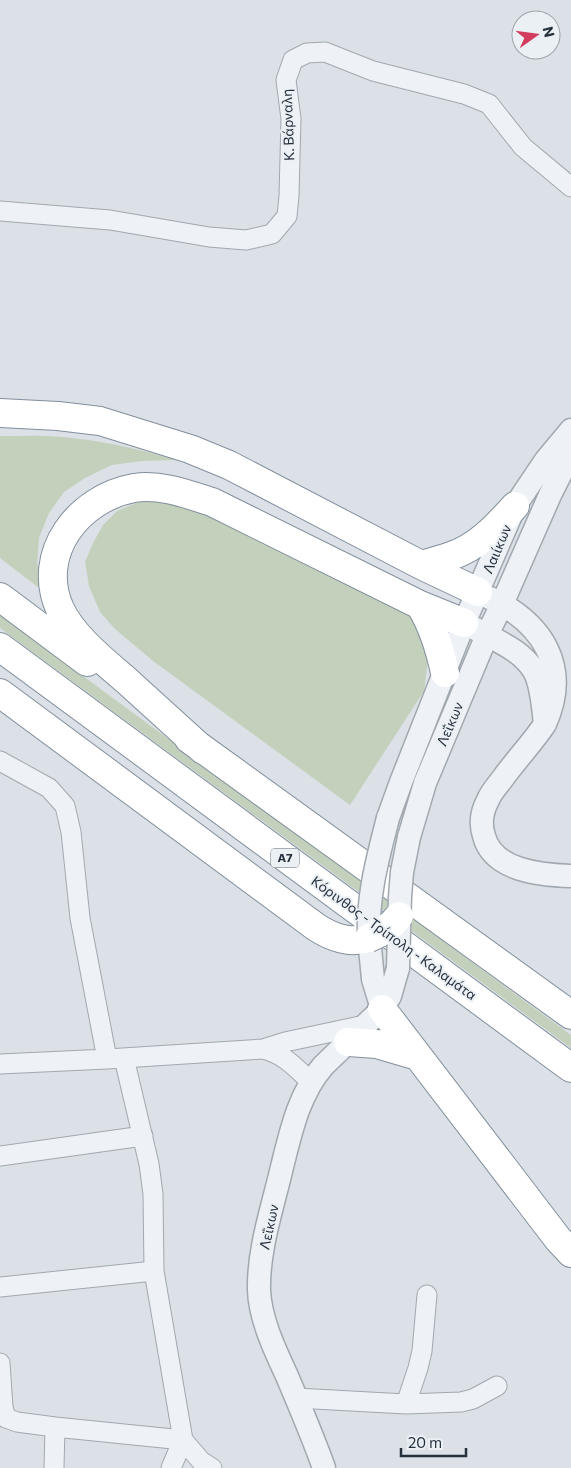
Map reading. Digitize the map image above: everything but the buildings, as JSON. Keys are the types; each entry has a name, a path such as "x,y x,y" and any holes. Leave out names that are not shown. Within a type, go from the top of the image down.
{"highway":[{"path":"0,413 58,416 100,421 190,449 230,465 478,592"},
{"path":"203,750 111,667 69,624 60,608 55,591 53,573 62,537 76,518 93,504 112,495 134,488 159,487 186,493 212,502 420,605 476,629"},
{"path":"421,564 451,556 473,546 492,532 515,506"},
{"path":"0,597 203,750 571,1015"},
{"path":"420,605 440,649 445,673"},
{"name":"Κόρινθος - Τρίπολη - Καλαμάτα","path":"0,647 571,1068"},
{"path":"0,693 327,934 346,940 359,941 383,932 392,926 399,916"},
{"path":"365,1026 418,1056 558,1239 571,1253"},
{"path":"365,1026 377,1044 418,1056"}],"street":[{"name":"Κ. Βάρναλη","path":"0,211 110,220 208,237 246,240 272,234 286,216 289,196 291,119 286,80 293,60 307,53 324,52 373,71 464,94 489,104 523,147 571,187"},
{"path":"515,506 546,460 571,430"},
{"name":"Λεΐκων","path":"365,1026 373,979 369,938 370,895 388,818 445,673 476,629 502,604 550,495 571,453"},
{"name":"Λαιίκων","path":"478,592 515,506"},
{"path":"478,592 502,604 536,628 548,642 556,659 559,677 557,697 545,724 488,799 482,815 482,829 486,843 493,854 508,864 555,876 571,876"},
{"name":"Λεΐκων","path":"324,1468 269,1336 260,1293 259,1277 265,1238 292,1128 303,1097 323,1066 365,1026 390,996 398,968 402,872 409,837 476,629 478,592"},
{"path":"476,629 507,646 522,657 534,671 540,689 545,724"},
{"path":"0,761 48,788 65,806 71,832 80,918 116,1059 143,1136 149,1164 153,1194 154,1271 183,1440 201,1461 212,1468"},
{"path":"0,1064 116,1059 263,1049 285,1042 365,1026"},
{"path":"263,1049 275,1052 287,1060 311,1082"},
{"path":"0,1156 143,1136"},
{"path":"0,1287 154,1271"},
{"path":"406,1404 422,1351 427,1294"},
{"path":"0,1363 2,1406 6,1418 17,1422 55,1427 183,1440"},
{"path":"296,1398 406,1404 461,1402 474,1399 497,1386"},
{"path":"54,1468 55,1427"},
{"path":"170,1468 183,1440"}],"green space":[{"path":"0,436 46,436 91,440 176,460 142,461 112,465 85,478 64,492 49,513 39,538 37,564 56,601 0,558"},
{"path":"139,502 161,502 217,512 411,616 424,637 428,660 424,691 350,805 153,661 115,629 100,612 89,586 85,562 103,525 117,511"},
{"path":"0,615 571,1035 571,1048 0,628"}]}
